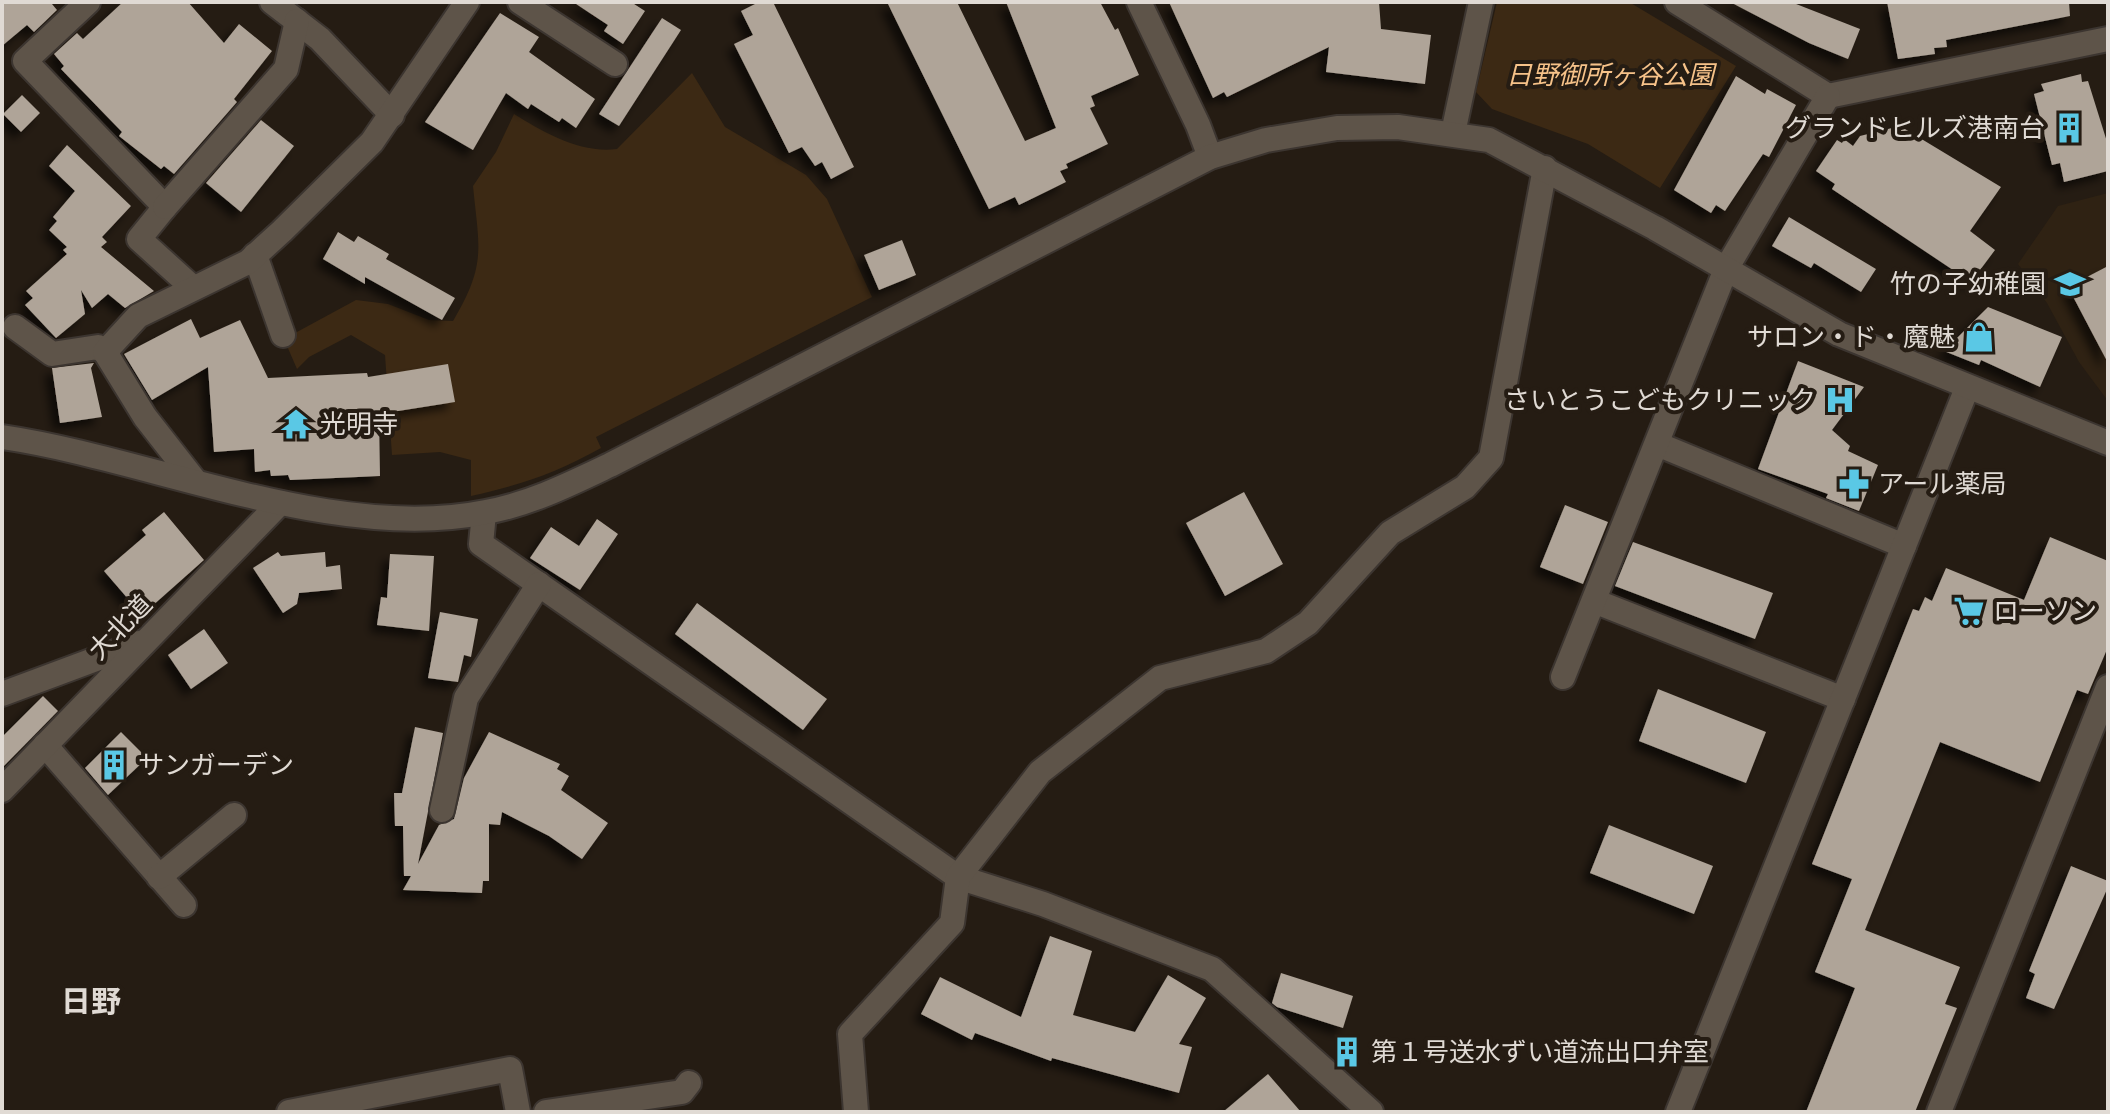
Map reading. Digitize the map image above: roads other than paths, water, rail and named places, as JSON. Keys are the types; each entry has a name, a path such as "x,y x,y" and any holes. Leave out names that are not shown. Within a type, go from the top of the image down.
{"street":[{"path":"88,2 25,61 165,207"},
{"path":"272,2 320,39 392,115"},
{"path":"105,352 138,316 255,255 372,142 467,2"},
{"path":"520,2 615,64"},
{"path":"1139,2 1198,125 1210,157"},
{"path":"1453,133 1481,2"},
{"path":"1677,2 1828,96 2108,39"},
{"path":"193,288 139,239 286,69 297,21"},
{"path":"1563,677 1726,269 1828,96"},
{"path":"2,437 280,503 418,518 484,513 536,498 610,465 1210,157 1266,140 1337,128 1398,127 1489,140 1545,168 1839,334 2108,443"},
{"path":"856,1112 840,1033 952,923 958,877 1040,772 1160,678 1266,651 1308,623 1390,533 1465,487 1491,458 1545,168"},
{"path":"255,255 283,335"},
{"path":"15,327 29,341 52,354 98,347 105,352 145,417 195,481"},
{"path":"1678,1112 1967,388"},
{"path":"1657,444 1904,546"},
{"name":"大北道","path":"2,790 280,503"},
{"path":"484,513 481,544 958,877 1043,904 1212,969 1371,1112"},
{"path":"442,810 466,698 539,584"},
{"path":"1594,601 1843,699"},
{"path":"2,694 145,641"},
{"path":"1939,1112 2100,731 2108,687"},
{"path":"45,745 184,905"},
{"path":"159,877 234,815"},
{"path":"289,1112 510,1069 518,1112"},
{"path":"546,1112 686,1096"}],"place":[{"name":"グランドヒルズ港南台","path":"2069,128"},
{"name":"竹の子幼稚園","path":"2070,284"},
{"name":"サロン・ド・魔魅","path":"1979,337"},
{"name":"さいとうこどもクリニック","path":"1840,400"},
{"name":"光明寺","path":"296,424"},
{"name":"アール薬局","path":"1854,484"},
{"name":"ローソン","path":"1969,611"},
{"name":"サンガーデン","path":"114,765"},
{"name":"第１号送水ずい道流出口弁室","path":"1347,1052"}],"district":[{"name":"日野","path":"91,1002"}],"park label":[{"name":"日野御所ヶ谷公園","path":"1610,75"}]}
